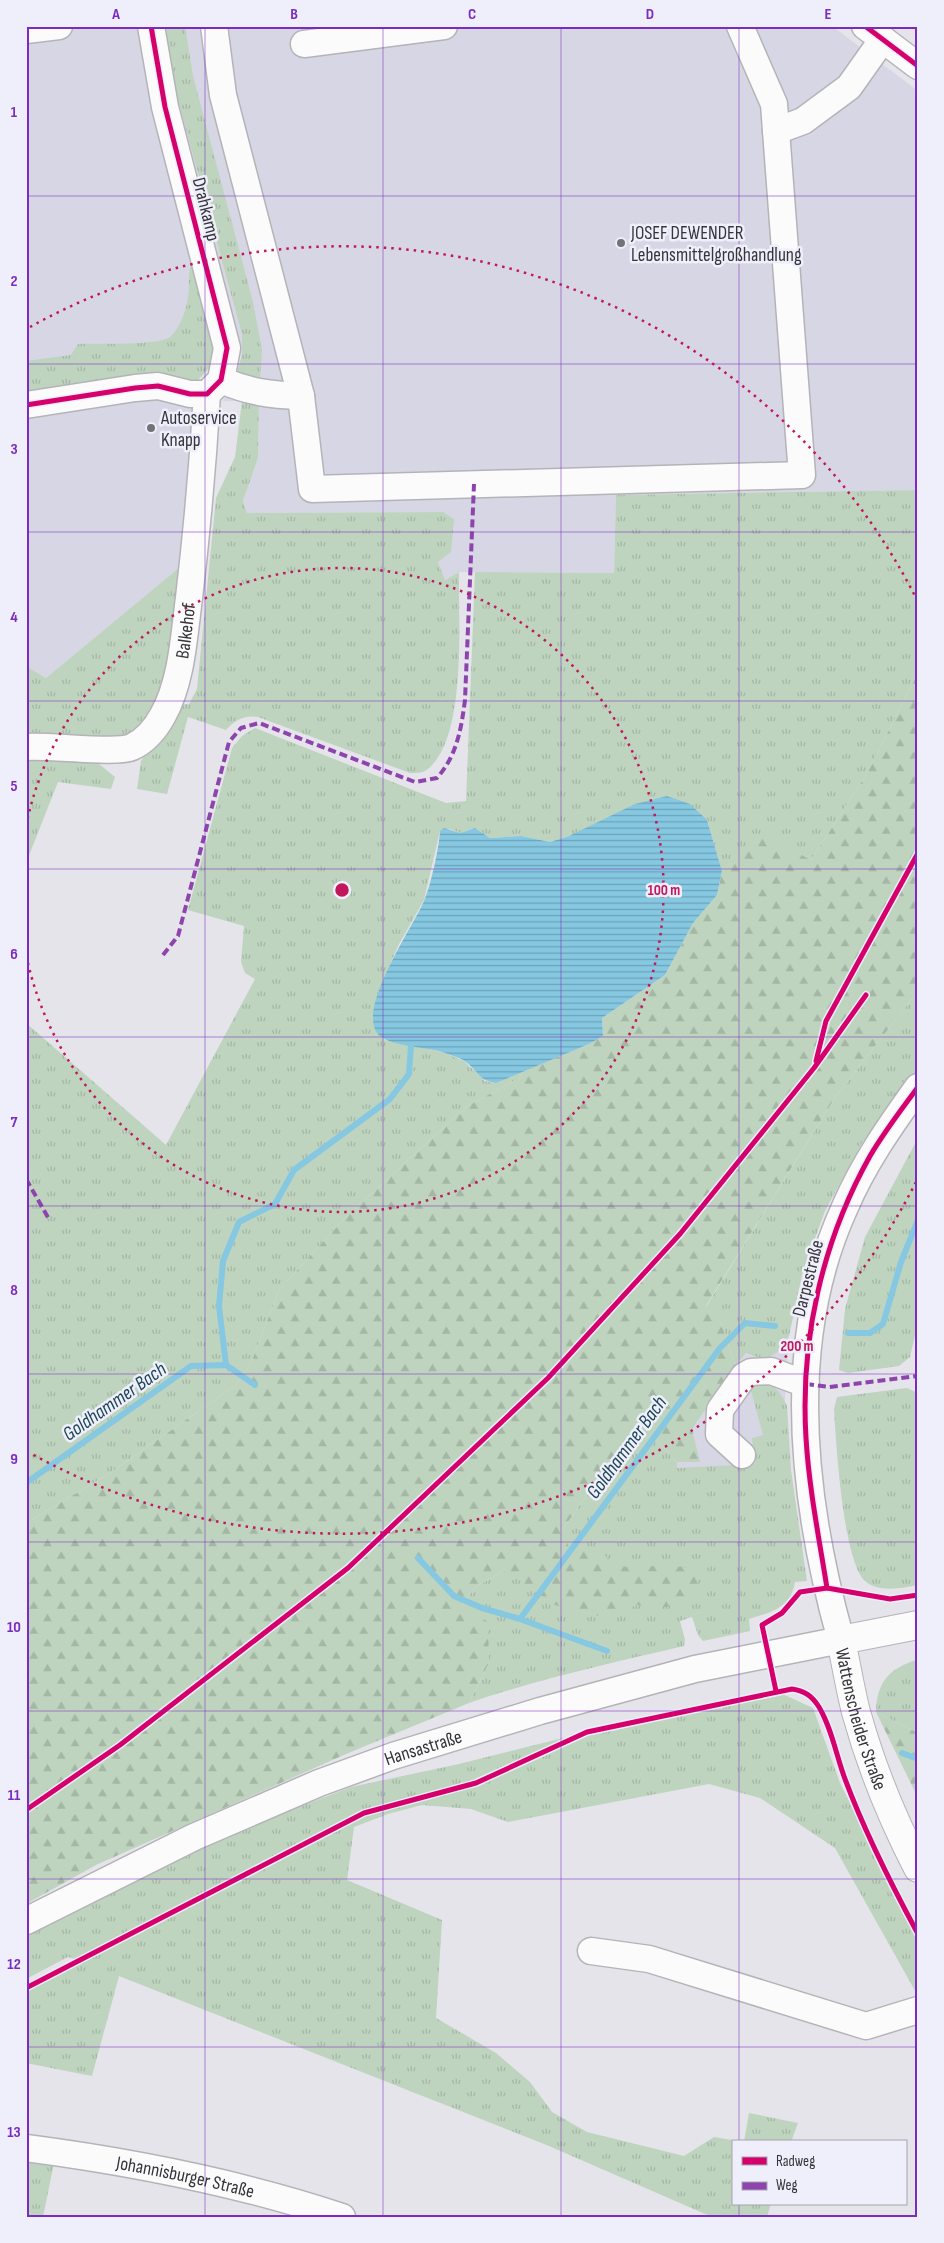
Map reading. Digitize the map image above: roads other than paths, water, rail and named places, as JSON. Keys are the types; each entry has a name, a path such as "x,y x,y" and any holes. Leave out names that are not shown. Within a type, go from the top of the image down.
{"main road":[{"name":"Wattenscheider Straße","path":"918,1625 841,1640 856,1710 874,1769 898,1828 918,1868"}],"street":[{"path":"26,30 59,26"},
{"name":"Drahkamp","path":"151,26 165,107 228,348 214,387"},
{"path":"214,26 223,95 301,396 312,489 802,475 774,104 740,26"},
{"path":"304,44 444,26"},
{"path":"776,131 803,121 849,87 874,33 918,66"},
{"path":"26,405 158,386 190,394 214,387 242,389 266,395 301,396"},
{"name":"Balkehof","path":"26,747 47,746 117,750 131,748 151,733 164,714 180,666 214,387"},
{"name":"Darpestraße","path":"841,1640 827,1588 812,1495 806,1437 806,1384 812,1314 836,1230 844,1209 871,1155 918,1088"},
{"path":"742,1455 720,1434 720,1410 744,1376 751,1372 771,1371 806,1384"},
{"name":"Hansastraße","path":"26,1921 194,1837 320,1783 393,1756 540,1711 695,1669 841,1640"},
{"path":"591,1950 649,1959 866,2026 918,2010"},
{"name":"Johannisburger Straße","path":"26,2148 147,2167 236,2186 342,2217"}],"water":[{"path":"667,796 690,804 707,820 722,871 717,895 693,923 665,975 602,1018 603,1036 589,1044 496,1083 489,1082 481,1077 463,1060 435,1050 389,1041 377,1033 373,1021 375,1005 389,967 427,894 440,831 444,828 460,833 475,828 490,838 521,836 550,842 569,836 635,804"}],"waterway":[{"name":"Goldhammer Bach","path":"226,1365 219,1306 223,1261 239,1222 275,1204 294,1170 390,1099 409,1074 411,1045"},
{"name":"Goldhammer Bach","path":"848,1333 870,1333 883,1324 901,1262 918,1220"},
{"name":"Goldhammer Bach","path":"520,1619 720,1348 745,1323 775,1326"},
{"name":"Goldhammer Bach","path":"26,1483 191,1366 226,1365 255,1385"},
{"name":"Goldhammer Bach","path":"418,1558 454,1596 482,1608 520,1619 607,1651"},
{"name":"Goldhammer Bach","path":"902,1753 918,1759"}],"place":[{"name":"JOSEF DEWENDER Lebensmittelgroßhandlung","path":"621,243"},
{"name":"Autoservice Knapp","path":"151,428"}]}
